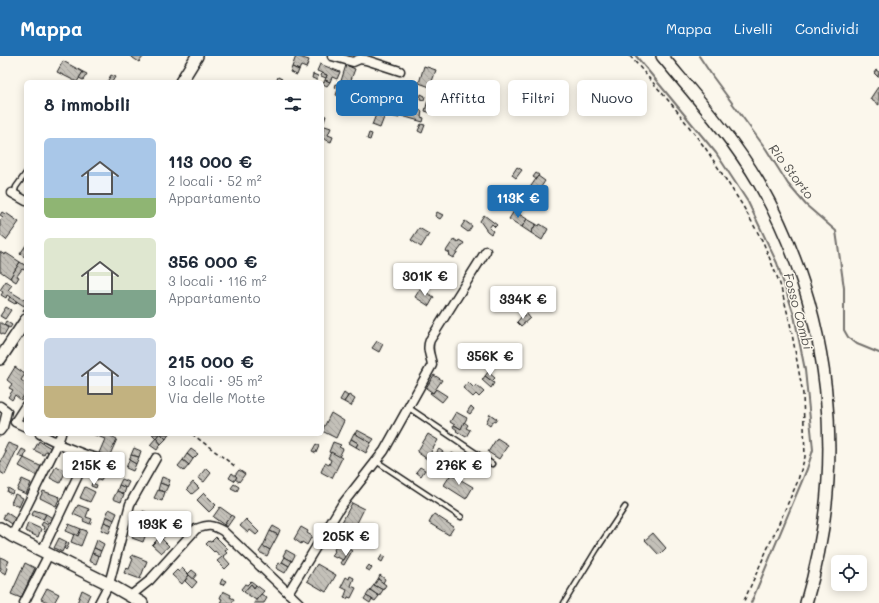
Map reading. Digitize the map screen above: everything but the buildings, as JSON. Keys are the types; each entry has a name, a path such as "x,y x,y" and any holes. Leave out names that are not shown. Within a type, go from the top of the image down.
{"main road":[{"path":"182,80 197,56"},
{"path":"662,56 722,129 758,183 780,224 806,291 821,350 827,397 829,478 818,558 806,603"},
{"path":"0,359 24,323"},
{"path":"0,528 12,536 109,584 142,603"}],"street":[{"path":"332,56 353,62 360,59 366,60 400,71"},
{"path":"13,193 24,200"},
{"path":"288,593 341,506 384,451 409,408 432,365 428,352 430,340 486,251"},
{"path":"0,406 7,411 2,419 0,431"},
{"path":"24,408 15,422 24,426"},
{"path":"44,436 54,441 59,440 60,436"},
{"path":"12,536 57,446 60,445 86,455 109,461"},
{"path":"24,603 86,455"},
{"path":"100,603 109,584 130,504 156,458"},
{"path":"132,597 149,581 196,529 206,525 215,526 223,531 299,603"}],"lane":[{"path":"13,193 24,176"},
{"path":"409,408 492,464"},
{"path":"376,461 461,517"},
{"path":"564,603 597,549 625,508"}],"path":[{"path":"630,56 674,107 706,148 743,206 763,242 780,284 790,323 803,394 804,457 797,483 743,603"},
{"path":"195,436 236,467"}],"waterway":[{"name":"Fosso Combi","path":"636,56 716,153 748,202 777,263 794,315 805,370 813,450 807,469 751,603"},
{"name":"Rio Storto","path":"699,56 766,149 788,184 806,205 836,231 844,288 844,330 848,337 857,344 879,353"}]}
